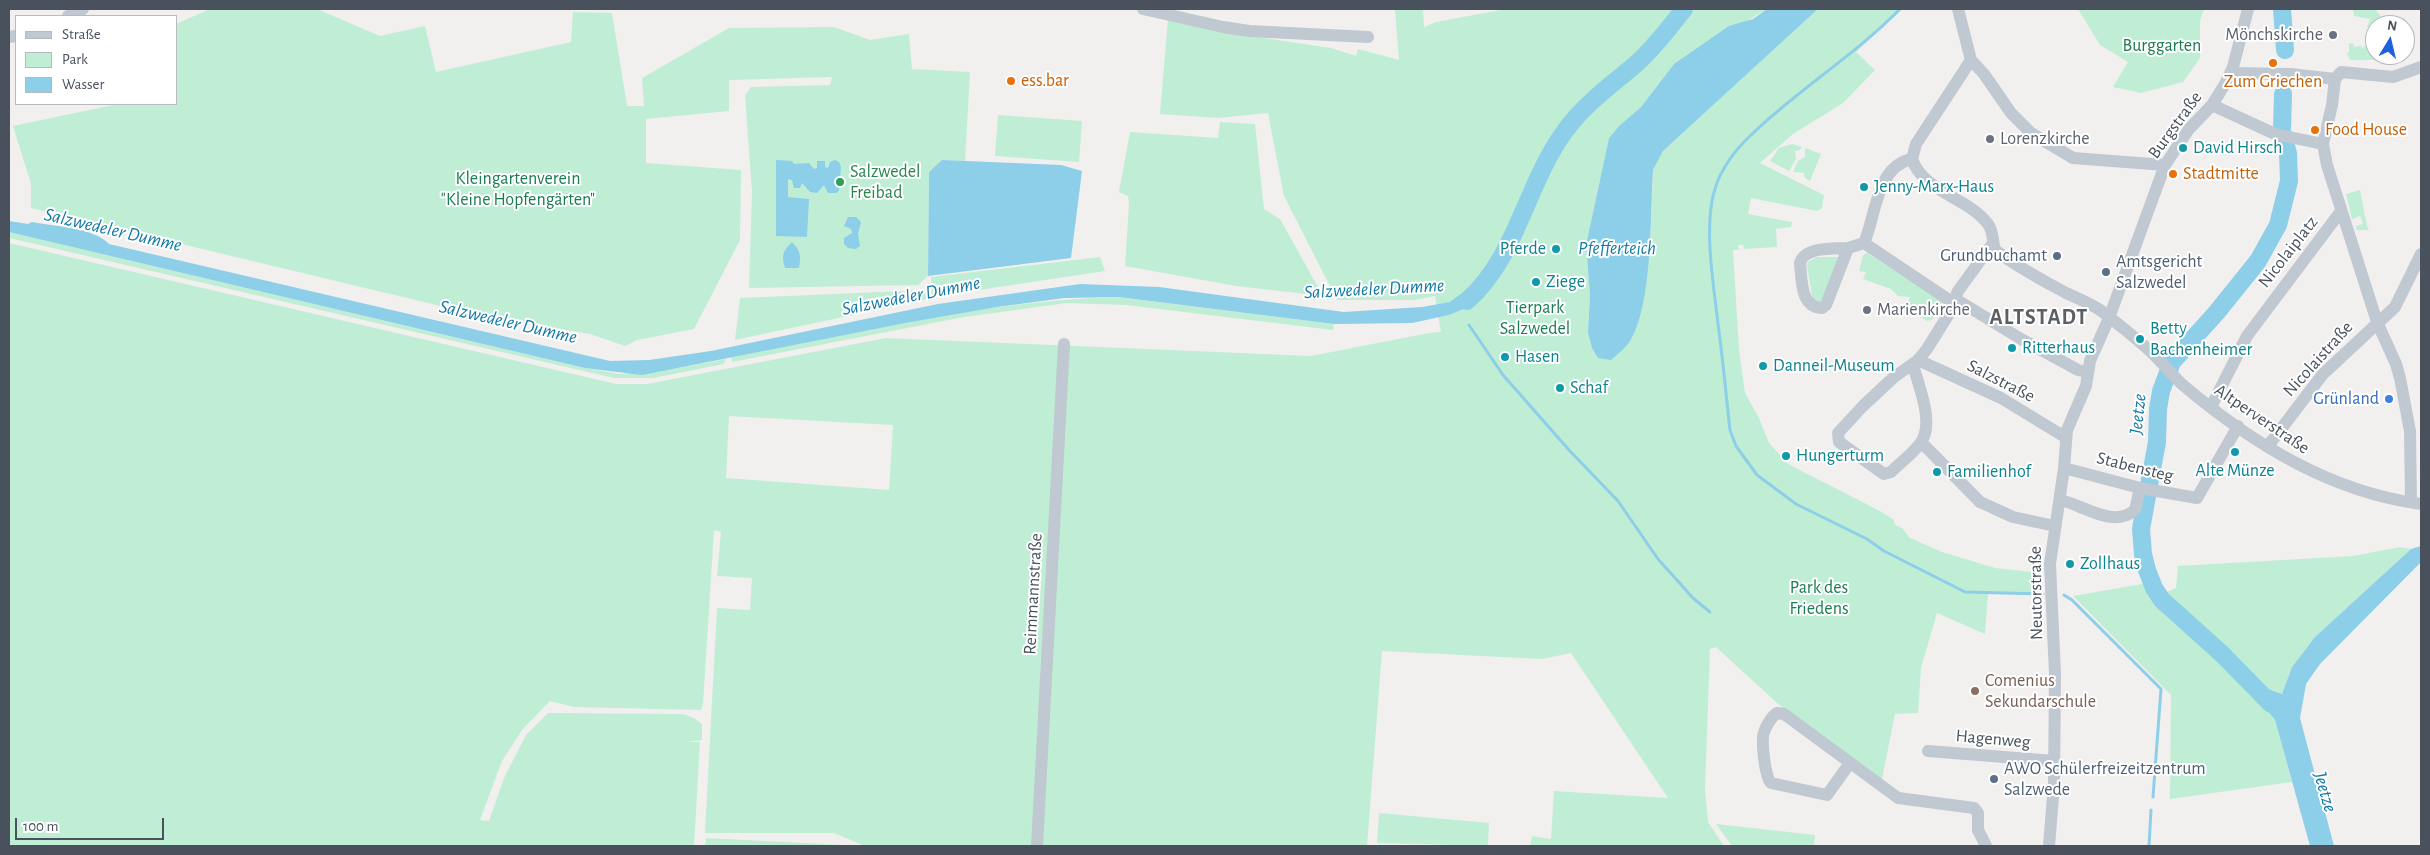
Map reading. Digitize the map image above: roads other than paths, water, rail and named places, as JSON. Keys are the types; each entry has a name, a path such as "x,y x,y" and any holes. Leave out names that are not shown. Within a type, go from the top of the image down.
{"street":[{"path":"70,15 83,9"},
{"path":"1143,9 1249,31 1368,37"},
{"path":"1958,9 1972,60 2022,126 2063,154 2073,158 2165,165"},
{"name":"Burgstraße","path":"2109,318 2165,165 2189,129 2212,105 2230,74 2248,9"},
{"path":"1916,362 1920,395 1926,408 1926,423 1921,442 1891,472 1884,474 1839,442 1838,433 1863,406 1916,362 1946,319 1953,300 1993,243 1993,234 1989,225 1981,216 1928,179 1917,168 1912,159 1916,144 1972,60"},
{"path":"2212,105 2275,134 2323,144 2332,105 2335,79 2341,72 2393,77 2421,67"},
{"path":"2230,74 2290,74 2335,79"},
{"name":"Nicolaiplatz","path":"2323,144 2341,211 2377,322 2396,364 2408,412 2416,503"},
{"path":"1864,243 1881,189 1899,164 1912,159"},
{"name":"Nicolaiplatz","path":"2211,407 2233,361 2262,315 2341,211"},
{"path":"1848,248 1826,305 1822,308 1815,308 1808,303 1804,296 1800,263 1802,258 1809,252 1848,248 1864,243 1953,300 2078,370 2087,372"},
{"name":"Altperverstraße","path":"1993,243 1995,250 2012,262 2098,309 2211,407 2268,446 2298,464 2333,481 2387,498 2416,503"},
{"name":"Nicolaistraße","path":"2268,446 2323,374 2377,322 2395,308 2421,254"},
{"name":"Neutorstraße","path":"2049,846 2055,761 2055,666 2050,555 2060,500 2069,422 2086,386 2087,372 2109,318"},
{"name":"Reimmannstraße","path":"1038,846 1064,344"},
{"name":"Salzstraße","path":"1916,362 2001,398 2066,437"},
{"name":"Stabensteg","path":"2064,468 2146,489 2196,498 2238,426"},
{"path":"1921,442 1974,498 1991,508 2022,519 2055,526"},
{"path":"2060,500 2111,518 2123,518 2135,510 2146,489"},
{"path":"1850,763 1827,795 1771,783 1766,776 1763,734 1774,715 1777,713 1784,714 1898,798 1975,808 1979,815 1978,830 1986,846"},
{"name":"Hagenweg","path":"1928,751 2055,761"}],"water":[{"name":"Pfefferteich","path":"1767,9 1818,9 1663,151 1653,170 1647,282 1637,325 1628,344 1611,360 1598,358 1592,348 1588,333 1590,295 1586,245 1609,138 1619,126 1641,107 1674,64 1729,26 1753,19"},
{"path":"776,160 792,161 794,164 809,163 814,169 817,168 817,161 825,161 825,167 828,168 830,162 835,160 839,162 841,167 839,191 836,193 828,193 824,185 817,193 810,192 802,183 800,188 794,188 792,180 788,179 788,197 809,199 807,237 776,236"},
{"path":"942,160 1061,165 1082,171 1071,258 928,276 929,172"},
{"path":"848,217 856,217 861,222 858,234 860,246 856,249 848,248 844,244 844,238 852,233 851,229 844,226"},
{"name":"Salzwedeler Dumme","path":"9,221 28,224 32,222 84,231 94,234 109,244 610,361 649,360 711,351 938,304 1080,284 1159,287 1344,312 1422,307 1450,302 1473,285 1486,286 1463,309 1449,315 1412,323 1334,324 1119,297 1064,298 997,307 905,323 642,375 585,368 9,232"},
{"path":"792,242 800,254 799,268 785,268 784,254"},
{"path":"2421,546 2421,562 2320,664 2306,684 2300,718 2334,846 2310,846 2275,720 2255,695 2255,688 2260,686 2282,694 2292,667 2315,637 2411,549"}],"waterway":[{"name":"Salzwedeler Dumme","path":"1467,301 1484,283 1498,263 1510,242 1540,174 1565,131 1590,103 1650,50 1684,9"},
{"path":"1900,9 1864,42 1787,103 1750,136 1729,160 1717,182 1710,221 1710,256 1730,430 1736,446 1757,475 1796,504 1867,539 1884,551 1965,592 2043,594"},
{"name":"Jeetze","path":"2282,9 2285,50"},
{"name":"Jeetze","path":"2271,704 2222,654 2162,600 2154,588 2147,570 2143,554 2141,529 2157,442 2158,409 2161,391 2172,362 2217,312 2258,261 2278,225 2289,181 2288,153 2282,131 2283,94"},
{"path":"1469,325 1503,375 1569,450 1618,501 1658,559 1693,598 1710,612"},
{"path":"2064,595 2072,600 2161,689 2153,797"},
{"path":"2149,846 2151,810"}],"place":[{"name":"Mönchskirche","path":"2333,35"},
{"name":"Zum Griechen","path":"2273,63"},
{"name":"ess.bar","path":"1011,81"},
{"name":"Food House","path":"2315,130"},
{"name":"Lorenzkirche","path":"1990,139"},
{"name":"David Hirsch","path":"2183,148"},
{"name":"Stadtmitte","path":"2173,174"},
{"name":"Salzwedel Freibad","path":"840,182"},
{"name":"Jenny-Marx-Haus","path":"1864,187"},
{"name":"Pferde","path":"1556,249"},
{"name":"Grundbuchamt","path":"2057,256"},
{"name":"Amtsgericht Salzwedel","path":"2106,272"},
{"name":"Ziege","path":"1536,282"},
{"name":"Marienkirche","path":"1867,310"},
{"name":"Betty Bachenheimer","path":"2140,339"},
{"name":"Ritterhaus","path":"2012,348"},
{"name":"Hasen","path":"1505,357"},
{"name":"Danneil-Museum","path":"1763,366"},
{"name":"Schaf","path":"1560,388"},
{"name":"Grünland","path":"2389,399"},
{"name":"Alte Münze","path":"2235,452"},
{"name":"Hungerturm","path":"1786,456"},
{"name":"Familienhof","path":"1937,472"},
{"name":"Zollhaus","path":"2070,564"},
{"name":"Comenius Sekundarschule","path":"1975,691"},
{"name":"AWO Schülerfreizeitzentrum Salzwede","path":"1994,779"}],"district":[{"name":"ALTSTADT","path":"2039,317"}],"park label":[{"name":"Burggarten","path":"2162,46"},
{"name":"Kleingartenverein \"Kleine Hopfengärten\"","path":"518,189"},
{"name":"Tierpark Salzwedel","path":"1535,318"},
{"name":"Park des Friedens","path":"1819,598"}]}
